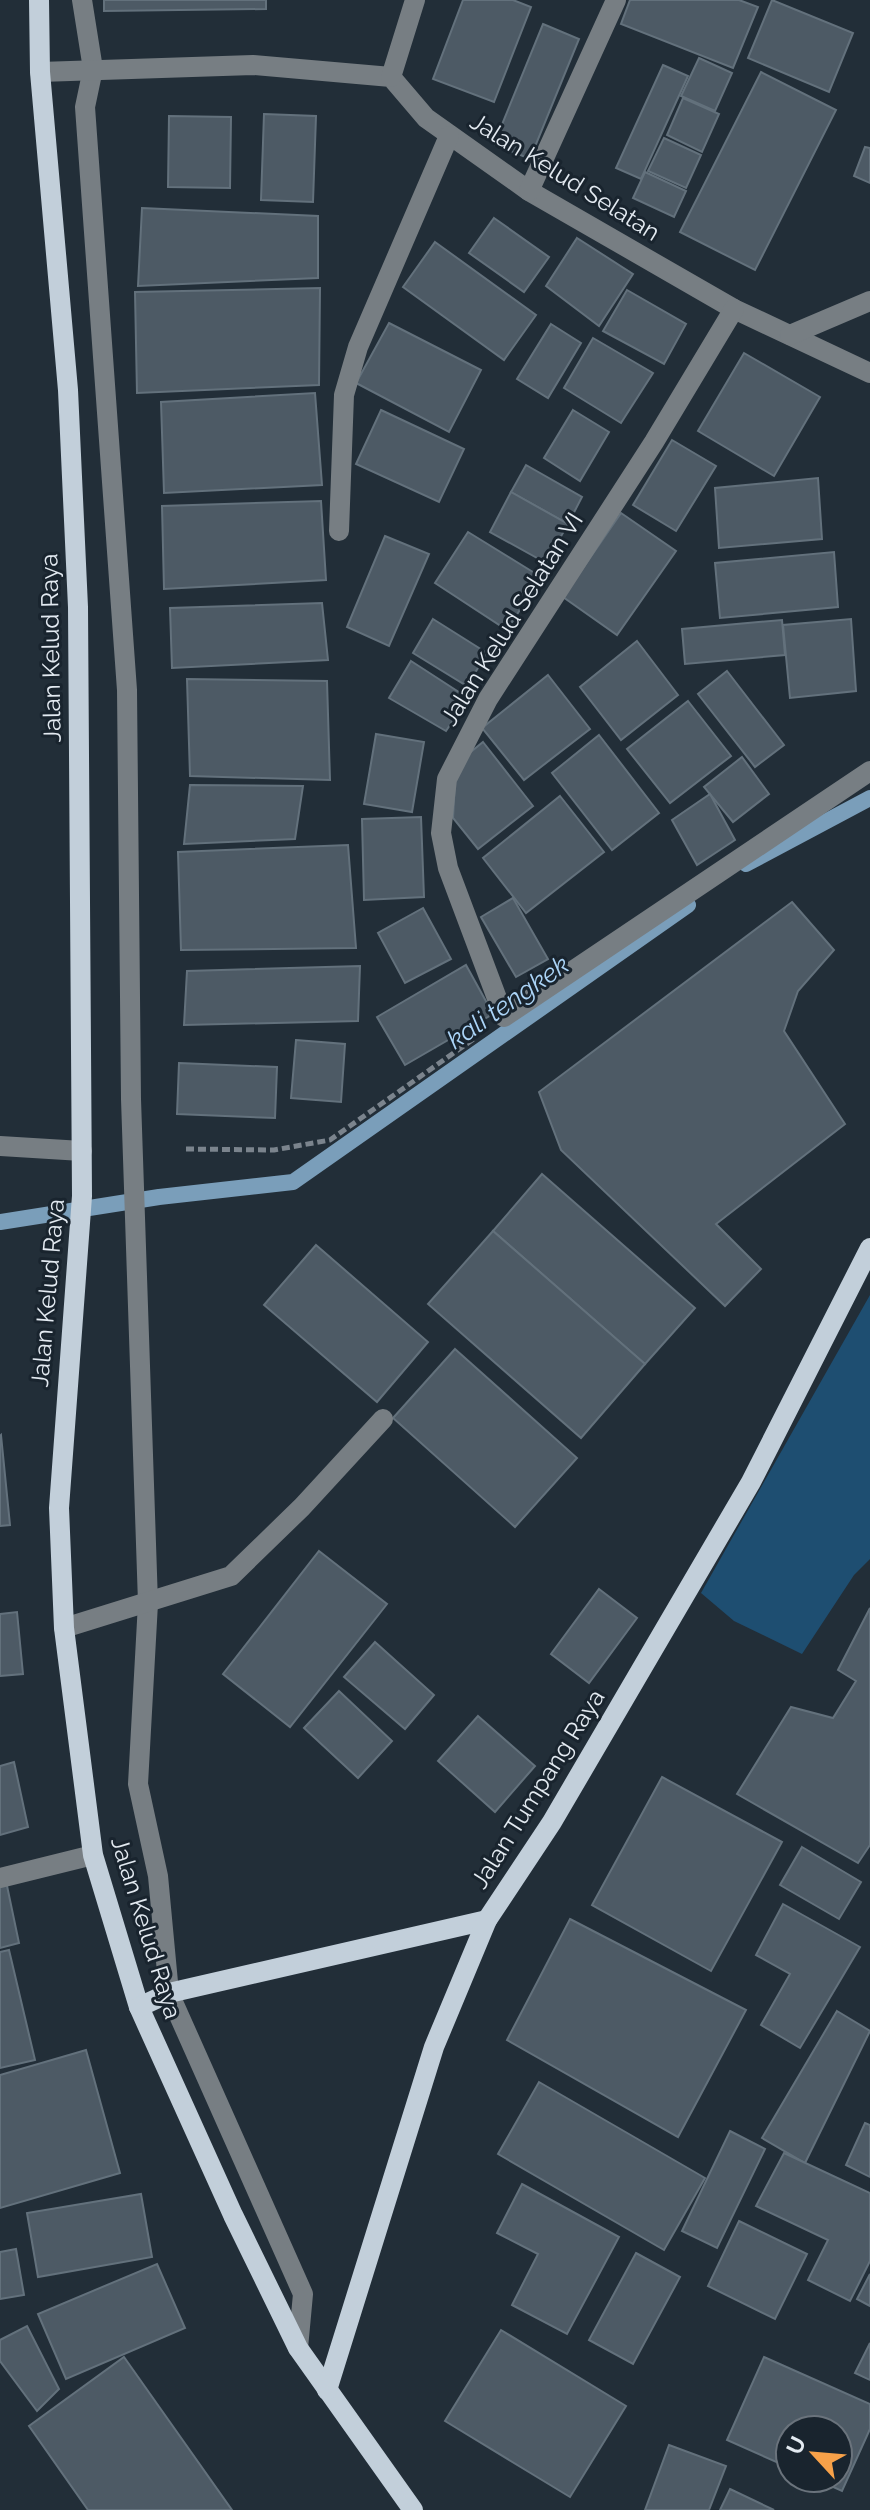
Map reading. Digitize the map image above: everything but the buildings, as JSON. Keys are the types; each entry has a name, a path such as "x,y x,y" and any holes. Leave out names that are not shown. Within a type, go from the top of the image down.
{"main road":[{"name":"Jalan Kelud Raya","path":"39,0 40,72 68,390 78,607 82,1196 59,1508 64,1628 93,1855 139,2007 233,2215 298,2348 413,2510"},
{"name":"Jalan Tumpang Raya","path":"327,2390 434,2047 487,1920 559,1809 751,1482 870,1248"},
{"path":"139,2007 169,1993 487,1920"}],"street":[{"path":"82,0 93,69 85,107 127,690 131,1099 148,1603 138,1784 158,1876 169,1993 303,2294 298,2348"},
{"path":"40,72 253,65 391,77 415,0"},
{"path":"529,191 616,0"},
{"name":"Jalan Kelud Selatan","path":"391,77 409,101 449,136 529,191 734,309 870,373"},
{"path":"339,531 344,395 358,347 449,136"},
{"path":"790,335 870,301"},
{"name":"Jalan Kelud Selatan VI","path":"504,1017 448,868 441,833 447,779 488,699 654,442 734,309"},
{"path":"504,1017 870,771"},
{"path":"0,1146 82,1151"},
{"path":"64,1628 231,1576 302,1507 383,1419"},
{"path":"0,1878 93,1855"}],"path":[{"path":"186,1149 274,1150 330,1140 504,1017"}],"shaded area":[{"path":"870,1295 870,1559 854,1575 802,1654 734,1621 701,1593"}],"waterway":[{"name":"kali tengkek","path":"746,864 870,798"},
{"name":"kali tengkek","path":"0,1222 159,1197 293,1182 688,905"}]}
